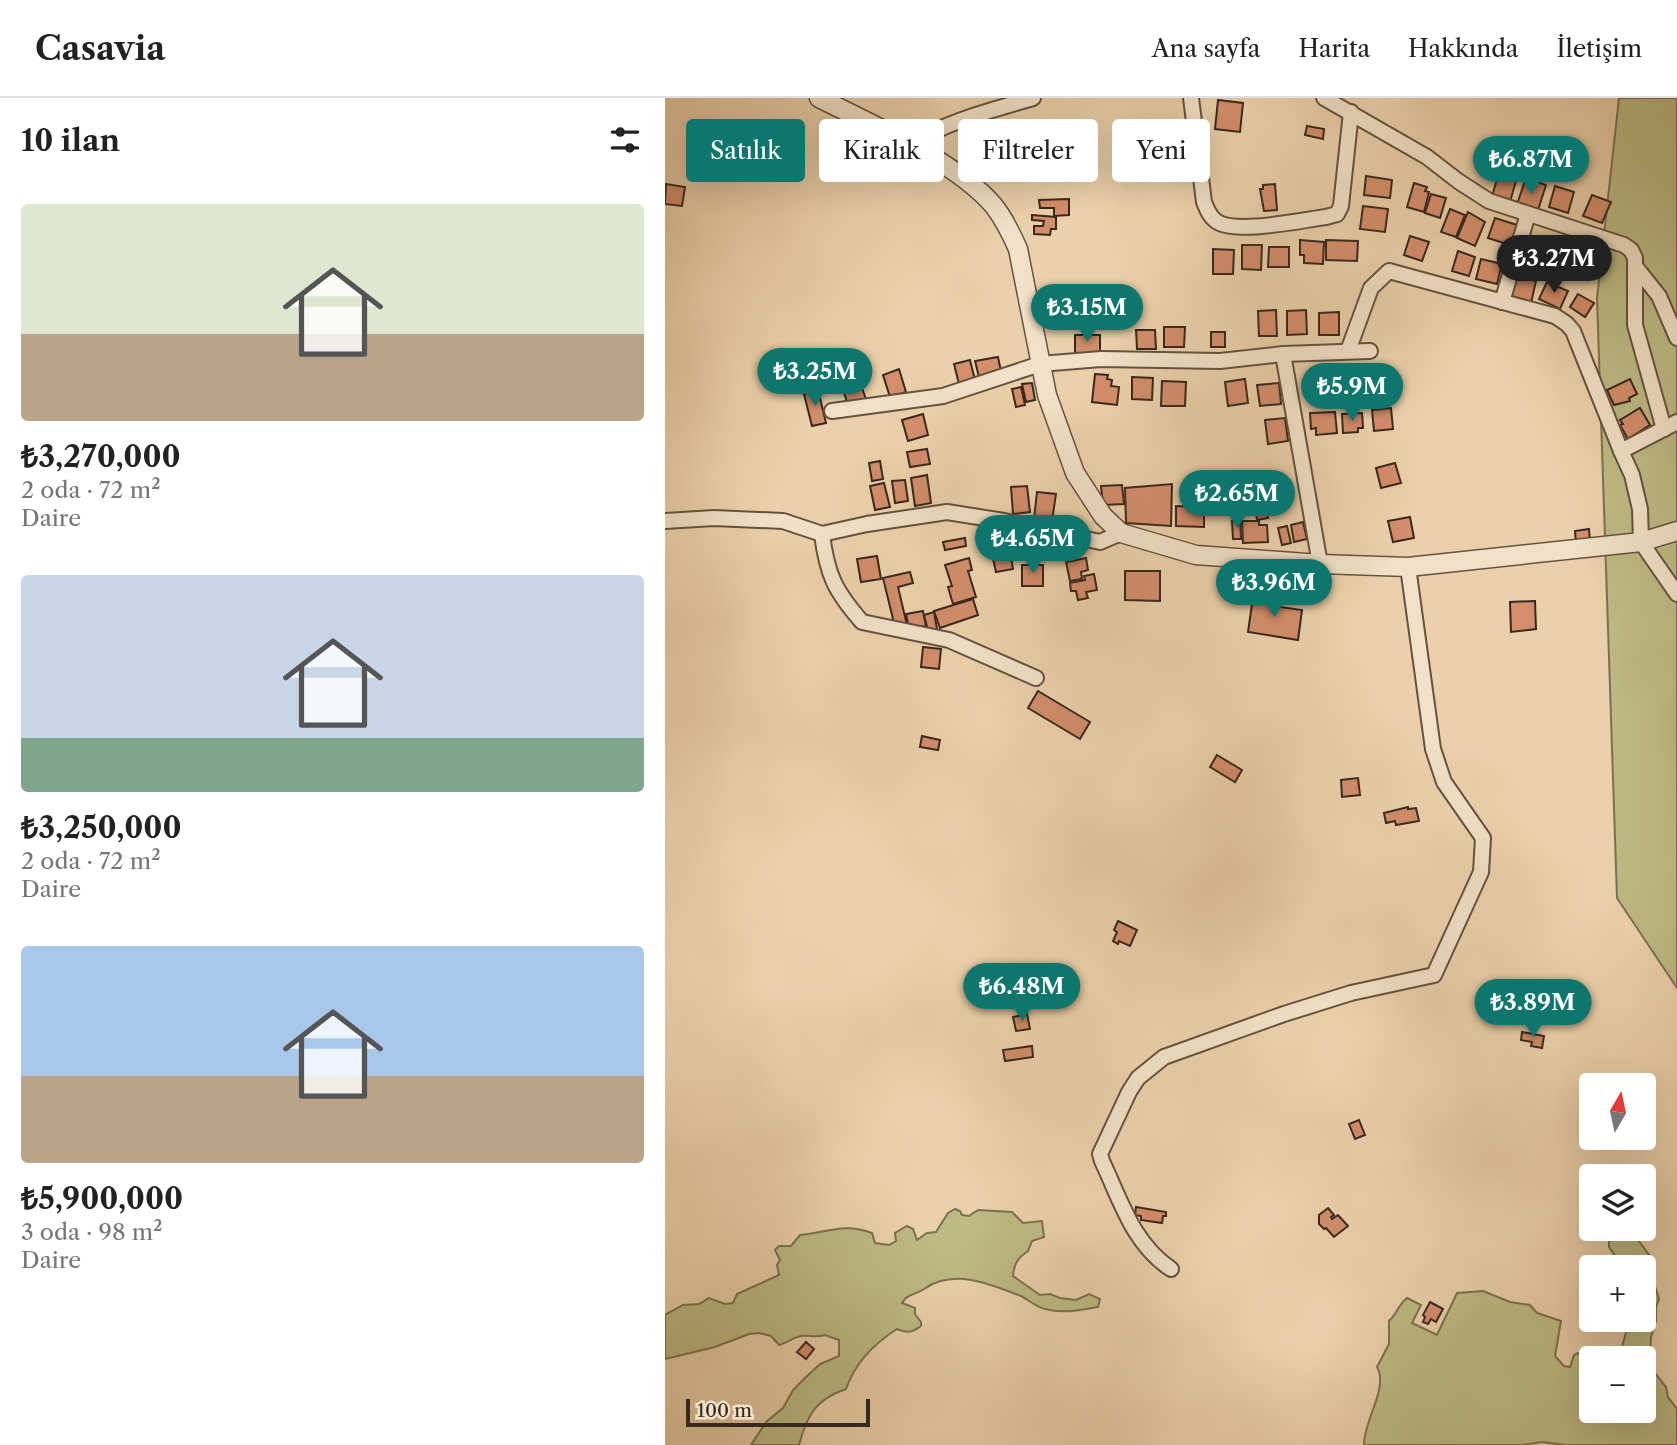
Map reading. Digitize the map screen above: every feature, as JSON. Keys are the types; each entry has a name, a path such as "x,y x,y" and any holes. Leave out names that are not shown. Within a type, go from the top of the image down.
{"street":[{"path":"819,98 859,119"},
{"path":"944,125 1033,98"},
{"path":"1191,98 1204,202 1216,222 1239,227 1326,218 1337,214 1341,206 1351,112"},
{"path":"1325,98 1427,157 1489,201 1624,245 1631,250 1635,258 1636,325 1671,426 1621,451"},
{"path":"944,168 974,188 993,205 1008,227 1018,248 1047,395 1075,473 1103,516 1121,533 1196,555 1408,567 1641,542 1677,531"},
{"path":"1502,302 1528,214"},
{"path":"1635,266 1659,296 1677,338"},
{"path":"1348,351 1371,288 1389,271 1555,316 1573,331 1632,475 1640,509 1641,542 1677,594"},
{"path":"832,411 943,396 1040,364 1101,359 1220,361 1283,354 1370,351"},
{"path":"1283,354 1320,564"},
{"path":"665,521 714,518 783,522 822,534 947,512 1004,521 1100,542 1121,533"},
{"path":"822,534 833,584 862,622 949,640 1036,678"},
{"path":"1171,1269 1155,1258 1139,1239 1100,1154 1138,1078 1164,1057 1285,1014 1351,993 1434,975 1482,872 1483,838 1444,782 1433,749 1408,567"}],"shaded area":[{"path":"1619,98 1677,98 1677,988 1617,898 1597,298"},
{"path":"955,1209 962,1215 969,1216 978,1210 1012,1212 1023,1223 1042,1221 1044,1237 1032,1241 1028,1251 1017,1261 1013,1276 1040,1295 1050,1294 1076,1300 1089,1294 1100,1299 1098,1307 1058,1311 1039,1307 1021,1296 972,1280 936,1283 909,1296 902,1303 915,1308 921,1326 909,1332 897,1329 874,1347 860,1362 846,1389 827,1398 814,1410 805,1425 799,1445 751,1445 766,1422 783,1408 793,1390 820,1364 839,1356 839,1340 825,1335 801,1336 779,1345 771,1336 749,1334 715,1347 665,1359 665,1315 683,1305 699,1304 709,1298 725,1304 733,1303 737,1294 779,1275 777,1265 780,1260 775,1250 779,1246 791,1246 800,1235 853,1228 872,1233 875,1243 889,1245 896,1241 895,1233 907,1226 913,1229 917,1240 927,1233 936,1232 948,1213"},
{"path":"1609,1241 1639,1241 1649,1255 1615,1255 1609,1247"},
{"path":"1483,1291 1510,1302 1530,1305 1537,1313 1561,1321 1555,1356 1564,1366 1570,1367 1574,1355 1578,1353 1579,1423 1656,1423 1656,1374 1677,1409 1677,1445 1565,1445 1542,1442 1522,1445 1364,1445 1380,1385 1377,1367 1389,1344 1389,1321 1407,1298 1421,1305 1412,1323 1437,1335 1457,1293"},
{"path":"1626,1332 1653,1332 1651,1346 1623,1346"}],"building":[{"path":"1218,100 1243,103 1240,132 1215,129"},
{"path":"1307,126 1324,129 1323,139 1305,135"},
{"path":"1366,176 1392,180 1390,198 1364,195"},
{"path":"1498,176 1516,181 1510,202 1492,196"},
{"path":"1526,178 1546,185 1537,213 1516,207"},
{"path":"1414,183 1427,187 1425,191 1429,192 1424,212 1407,207"},
{"path":"666,184 685,187 682,206 665,204"},
{"path":"1275,184 1277,210 1264,211 1260,189 1263,189 1263,185"},
{"path":"1555,186 1574,192 1568,213 1549,207"},
{"path":"1431,194 1446,198 1440,218 1425,213"},
{"path":"1592,195 1611,202 1602,223 1583,216"},
{"path":"1069,199 1069,215 1054,216 1054,208 1040,208 1039,200"},
{"path":"1363,206 1388,209 1385,232 1360,229"},
{"path":"1450,209 1465,215 1456,237 1441,232"},
{"path":"1468,212 1485,222 1475,246 1457,238"},
{"path":"1032,215 1056,217 1056,229 1051,229 1050,235 1034,234 1034,226 1043,226 1044,221 1032,220"},
{"path":"1495,218 1517,225 1510,245 1488,238"},
{"path":"1410,236 1429,242 1422,261 1404,255"},
{"path":"1530,239 1551,246 1544,266 1523,259"},
{"path":"1300,240 1324,242 1323,264 1304,263 1304,255 1300,255"},
{"path":"1326,240 1358,241 1357,261 1326,260"},
{"path":"1242,245 1262,245 1261,270 1242,269"},
{"path":"1269,247 1289,247 1289,267 1268,267"},
{"path":"1571,248 1588,254 1581,274 1555,265 1560,249 1570,252"},
{"path":"1213,249 1234,250 1233,274 1213,274"},
{"path":"1458,251 1475,257 1469,276 1452,271"},
{"path":"1481,259 1502,264 1497,284 1476,279"},
{"path":"1516,276 1536,281 1531,303 1511,299"},
{"path":"1547,282 1568,291 1560,309 1539,299"},
{"path":"1578,294 1594,303 1585,317 1570,307"},
{"path":"1116,299 1129,299 1129,311 1116,311"},
{"path":"1071,304 1096,304 1096,326 1071,326"},
{"path":"1276,310 1277,336 1259,336 1258,311"},
{"path":"1306,310 1307,334 1287,335 1287,311"},
{"path":"1339,312 1339,335 1319,335 1319,313"},
{"path":"1164,327 1185,327 1184,347 1164,347"},
{"path":"1136,330 1155,330 1156,349 1137,349"},
{"path":"1211,332 1225,332 1225,347 1211,347"},
{"path":"1075,335 1100,335 1100,354 1075,354"},
{"path":"998,357 1002,376 980,381 975,361"},
{"path":"970,360 975,380 959,384 954,364"},
{"path":"899,369 906,392 890,397 883,375"},
{"path":"1095,374 1108,375 1107,379 1112,380 1111,386 1119,387 1117,405 1092,402"},
{"path":"1373,376 1391,376 1391,399 1373,399"},
{"path":"1132,377 1153,378 1152,400 1132,399"},
{"path":"859,378 866,400 848,405 841,383"},
{"path":"1245,379 1248,403 1228,406 1225,382"},
{"path":"1630,379 1637,394 1629,398 1630,401 1614,405 1607,390"},
{"path":"1162,381 1186,382 1185,406 1161,406"},
{"path":"1032,383 1035,400 1026,402 1022,384"},
{"path":"1279,383 1281,404 1260,406 1257,385"},
{"path":"1021,387 1025,405 1016,407 1012,389"},
{"path":"818,390 826,423 812,426 804,394"},
{"path":"1391,408 1393,429 1374,431 1372,410"},
{"path":"1640,408 1650,425 1628,439 1620,420"},
{"path":"1335,412 1337,433 1316,435 1316,428 1311,429 1310,413"},
{"path":"1362,413 1363,428 1358,428 1358,432 1343,433 1342,414"},
{"path":"923,414 928,435 908,441 902,420"},
{"path":"1285,418 1288,441 1268,444 1265,420"},
{"path":"927,449 930,464 910,467 907,452"},
{"path":"880,461 883,479 872,481 869,463"},
{"path":"1395,463 1401,483 1381,488 1376,468"},
{"path":"927,475 931,503 915,506 911,478"},
{"path":"905,480 908,501 895,503 892,481"},
{"path":"884,483 890,507 875,510 870,486"},
{"path":"1172,484 1171,526 1126,523 1125,488"},
{"path":"1122,485 1124,504 1103,505 1101,486"},
{"path":"1027,486 1030,512 1013,514 1011,487"},
{"path":"1037,492 1056,494 1052,521 1034,519"},
{"path":"1197,502 1204,502 1204,527 1176,526 1176,506 1197,507"},
{"path":"1266,505 1268,518 1257,520 1255,506"},
{"path":"1410,517 1414,538 1393,542 1388,521"},
{"path":"1240,520 1241,539 1233,539 1232,521"},
{"path":"1242,521 1259,521 1259,525 1267,525 1268,542 1243,543"},
{"path":"1303,522 1307,539 1294,542 1291,525"},
{"path":"1287,526 1291,543 1282,545 1278,528"},
{"path":"992,528 1003,528 1002,544 991,543"},
{"path":"1589,529 1590,542 1576,543 1575,531"},
{"path":"965,538 966,546 945,550 943,542"},
{"path":"1010,551 1013,569 996,572 992,554"},
{"path":"877,556 881,579 861,582 857,559"},
{"path":"969,558 972,570 968,571 976,597 953,604 948,587 952,586 945,565"},
{"path":"1086,558 1088,570 1081,572 1082,579 1070,581 1066,562"},
{"path":"1022,565 1043,565 1043,586 1022,586"},
{"path":"1125,571 1160,571 1160,601 1125,600"},
{"path":"910,572 913,583 898,587 907,625 894,623 883,578"},
{"path":"1272,573 1305,578 1303,590 1270,585"},
{"path":"1094,574 1097,590 1086,592 1088,598 1078,600 1076,591 1071,591 1070,583 1085,580 1084,576"},
{"path":"1236,580 1250,582 1248,597 1234,595"},
{"path":"1268,586 1281,589 1279,600 1266,598"},
{"path":"1253,597 1281,602 1280,607 1302,610 1298,640 1248,632"},
{"path":"973,599 978,615 940,628 934,611"},
{"path":"1535,601 1536,629 1511,632 1510,602"},
{"path":"923,611 926,626 909,629 906,614"},
{"path":"934,612 937,629 928,631 924,615"},
{"path":"923,647 941,649 939,669 921,667"},
{"path":"1038,691 1090,722 1080,739 1028,708"},
{"path":"922,736 940,740 938,750 920,747"},
{"path":"1217,755 1242,770 1235,782 1210,767"},
{"path":"1358,778 1360,795 1342,797 1341,780"},
{"path":"1408,807 1416,808 1419,821 1396,825 1395,821 1386,823 1384,813"},
{"path":"1118,921 1137,930 1130,946 1113,941"},
{"path":"1027,1014 1030,1029 1016,1031 1013,1017"},
{"path":"1522,1032 1544,1036 1542,1048 1521,1040"},
{"path":"1032,1046 1033,1057 1005,1061 1003,1050"},
{"path":"1359,1120 1365,1135 1355,1139 1349,1124"},
{"path":"1136,1207 1166,1212 1166,1216 1163,1216 1162,1223 1141,1220 1141,1216 1135,1215"},
{"path":"1328,1208 1334,1215 1332,1219 1338,1215 1348,1226 1334,1237 1319,1224 1319,1215"},
{"path":"1430,1302 1443,1309 1436,1322 1431,1319 1428,1324 1423,1322 1423,1315"},
{"path":"806,1342 814,1349 806,1359 797,1352"}]}
